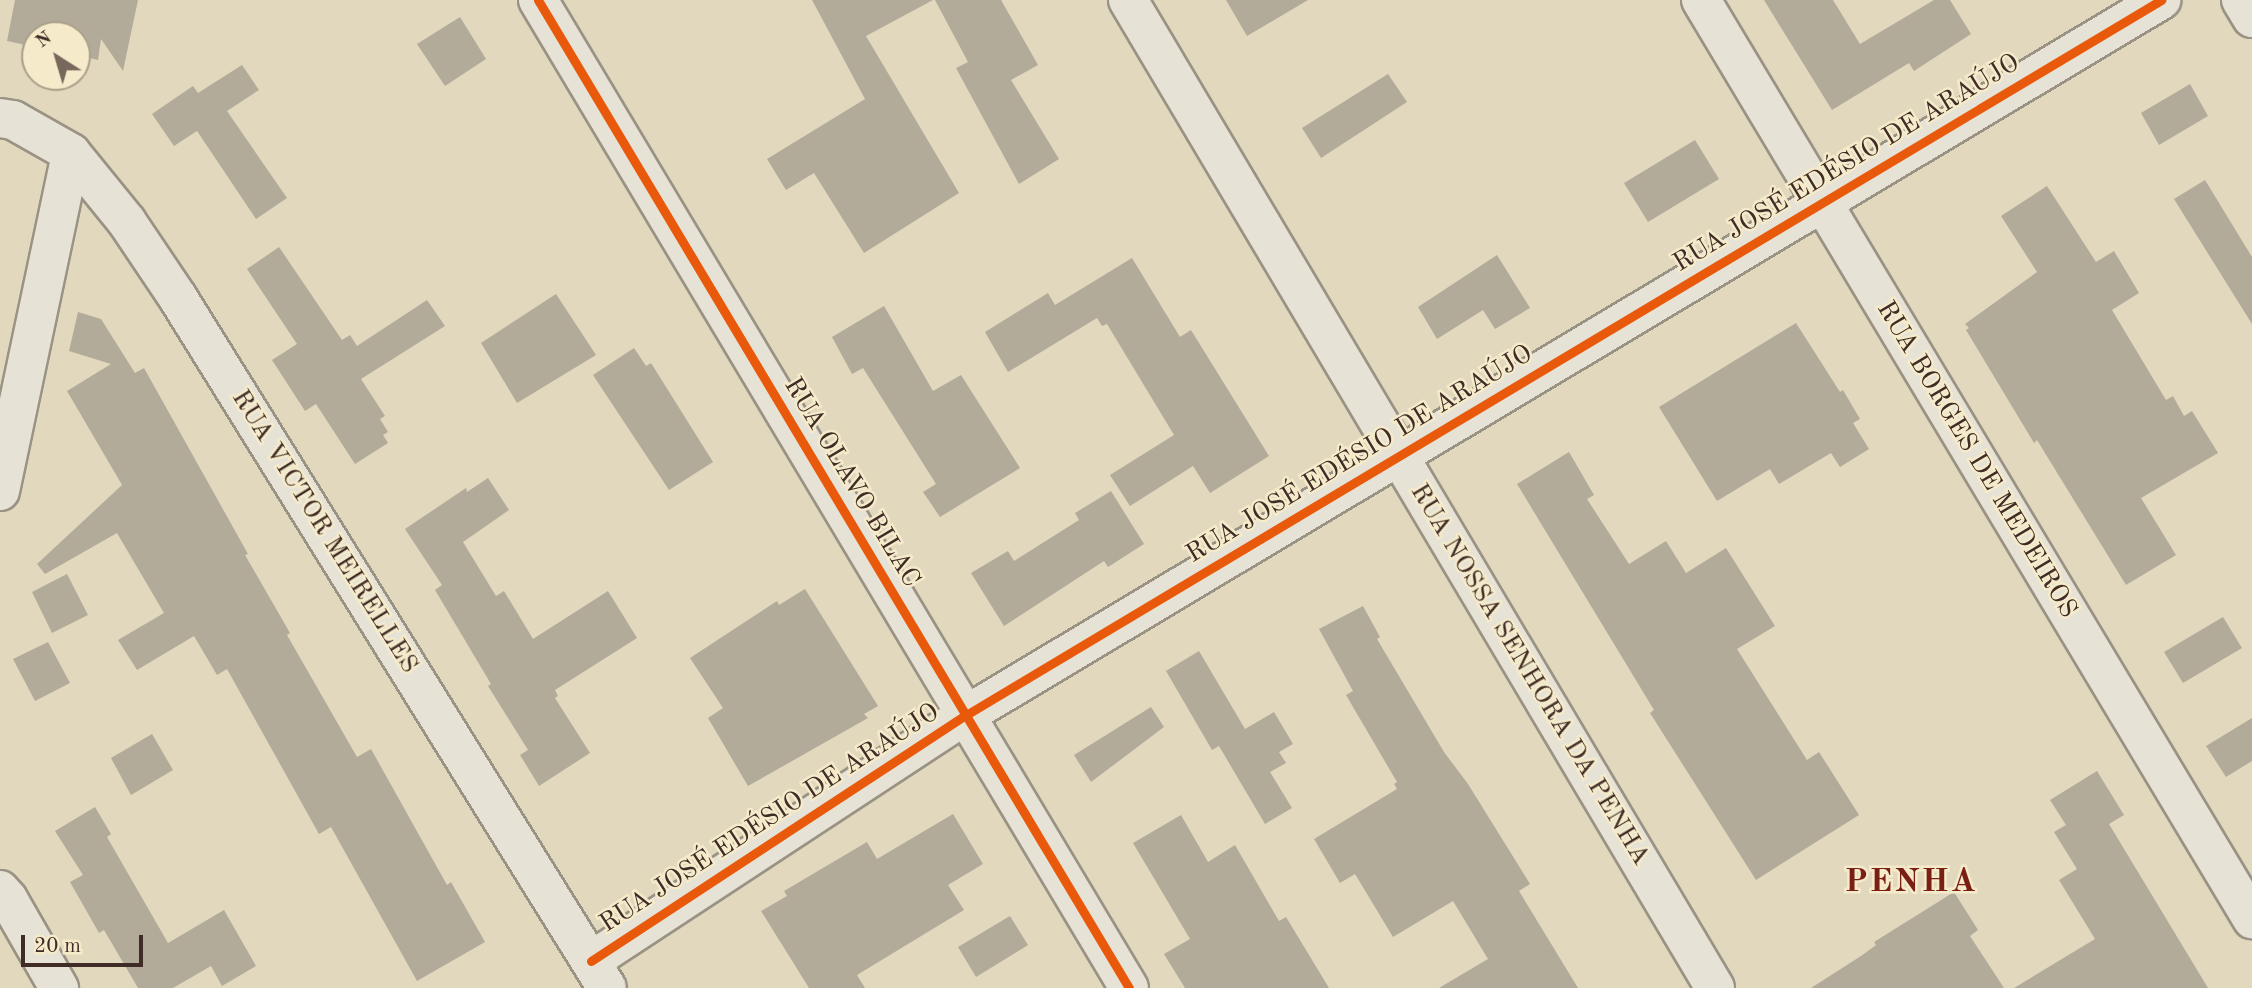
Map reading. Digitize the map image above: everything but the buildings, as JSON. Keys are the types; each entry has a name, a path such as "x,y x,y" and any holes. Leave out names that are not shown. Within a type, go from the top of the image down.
{"street":[{"name":"RUA OLAVO BILAC","path":"538,0 1129,988"},
{"name":"RUA NOSSA SENHORA DA PENHA","path":"1128,0 1715,988"},
{"name":"RUA BORGES DE MEDEIROS","path":"1701,0 2252,919"},
{"name":"RUA JOSÉ EDÉSIO DE ARAÚJO","path":"599,975 965,715 2161,0"},
{"path":"2241,0 2252,18"},
{"name":"RUA VICTOR MEIRELLES","path":"0,118 13,120 71,153 127,222 178,298 599,975"},
{"path":"0,491 71,153"},
{"path":"0,890 8,899 59,988"}],"cycle path":[{"path":"538,0 1129,988"},
{"path":"591,961 966,715 2161,0"}],"district":[{"name":"PENHA","path":"1911,883"}]}
